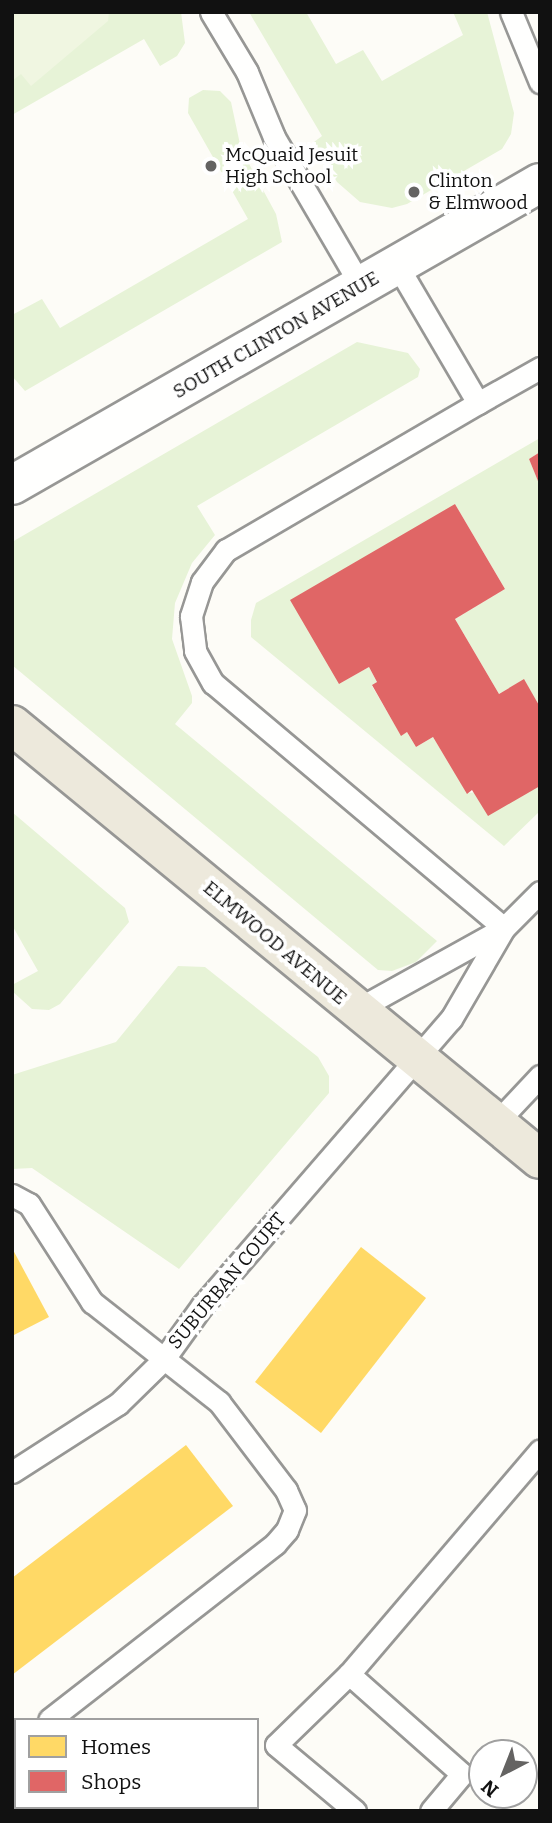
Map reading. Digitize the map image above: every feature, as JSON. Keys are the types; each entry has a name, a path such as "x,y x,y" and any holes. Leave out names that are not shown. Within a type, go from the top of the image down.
{"main road":[{"name":"ELMWOOD AVENUE","path":"12,725 415,1059 540,1159"}],"street":[{"name":"SOUTH CLINTON AVENUE","path":"12,485 540,183"}],"lane":[{"path":"211,12 247,72 274,137 361,286"},
{"path":"510,12 540,82"},
{"path":"397,265 478,403"},
{"path":"504,928 213,683 195,652 191,616 202,582 226,550 540,368"},
{"path":"356,1010 504,928 540,892"},
{"name":"SUBURBAN COURT","path":"12,1472 118,1404 163,1360 202,1307 452,1019 504,928"},
{"path":"495,1124 540,1076"},
{"path":"12,1195 29,1204 86,1296 219,1402 286,1490 295,1510 287,1531 275,1544 52,1718"},
{"path":"355,1811 276,1745 349,1674 540,1450"},
{"path":"349,1674 463,1774 431,1811"}],"green space":[{"path":"12,12 181,12 185,43 177,56 160,66 144,39 12,115"},
{"path":"12,12 109,12 108,21 31,86 21,74 12,81"},
{"path":"249,12 306,12 336,64 363,50 382,81 463,35 453,12 487,12 514,113 511,134 502,149 407,204 392,208 360,202 337,182 314,142 322,136"},
{"path":"203,90 220,91 231,102 241,149 276,214 282,242 25,391 12,376 12,315 42,299 60,328 248,219 188,113 189,98"},
{"path":"357,342 408,353 420,369 418,377 197,506 215,535 192,563 175,603 172,639 192,703 175,724 437,941 416,962 392,971 378,970 12,665 12,542"},
{"path":"540,438 540,452 529,459 540,486 540,707 524,680 499,694 455,619 505,589 455,504 339,684 369,667 377,682 372,686 401,735 407,732 416,747 433,737 467,793 540,786 540,811 504,846 251,637 251,620 256,603"},
{"path":"12,812 125,908 129,922 60,1004 49,1010 32,1009 12,991 12,985 38,971 12,925"},
{"path":"178,966 205,967 318,1057 329,1076 329,1093 179,1269 32,1168 12,1169 12,1075 116,1042"}],"building: Homes":[{"path":"361,1247 426,1298 321,1433 255,1382"},
{"path":"12,1248 49,1317 12,1336"},
{"path":"186,1445 233,1506 12,1675 12,1578"},
{"path":"14,1799 14,1809 60,1811 12,1811"}],"building: Shops":[{"path":"540,452 540,486 529,459"},
{"path":"455,504 505,589 455,619 499,694 524,679 540,707 540,786 488,816 472,790 467,794 433,737 416,747 407,732 401,736 372,685 377,682 369,667 339,684 290,600"}],"place":[{"name":"McQuaid Jesuit High School","path":"211,166"},
{"name":"Clinton & Elmwood","path":"414,192"}]}
